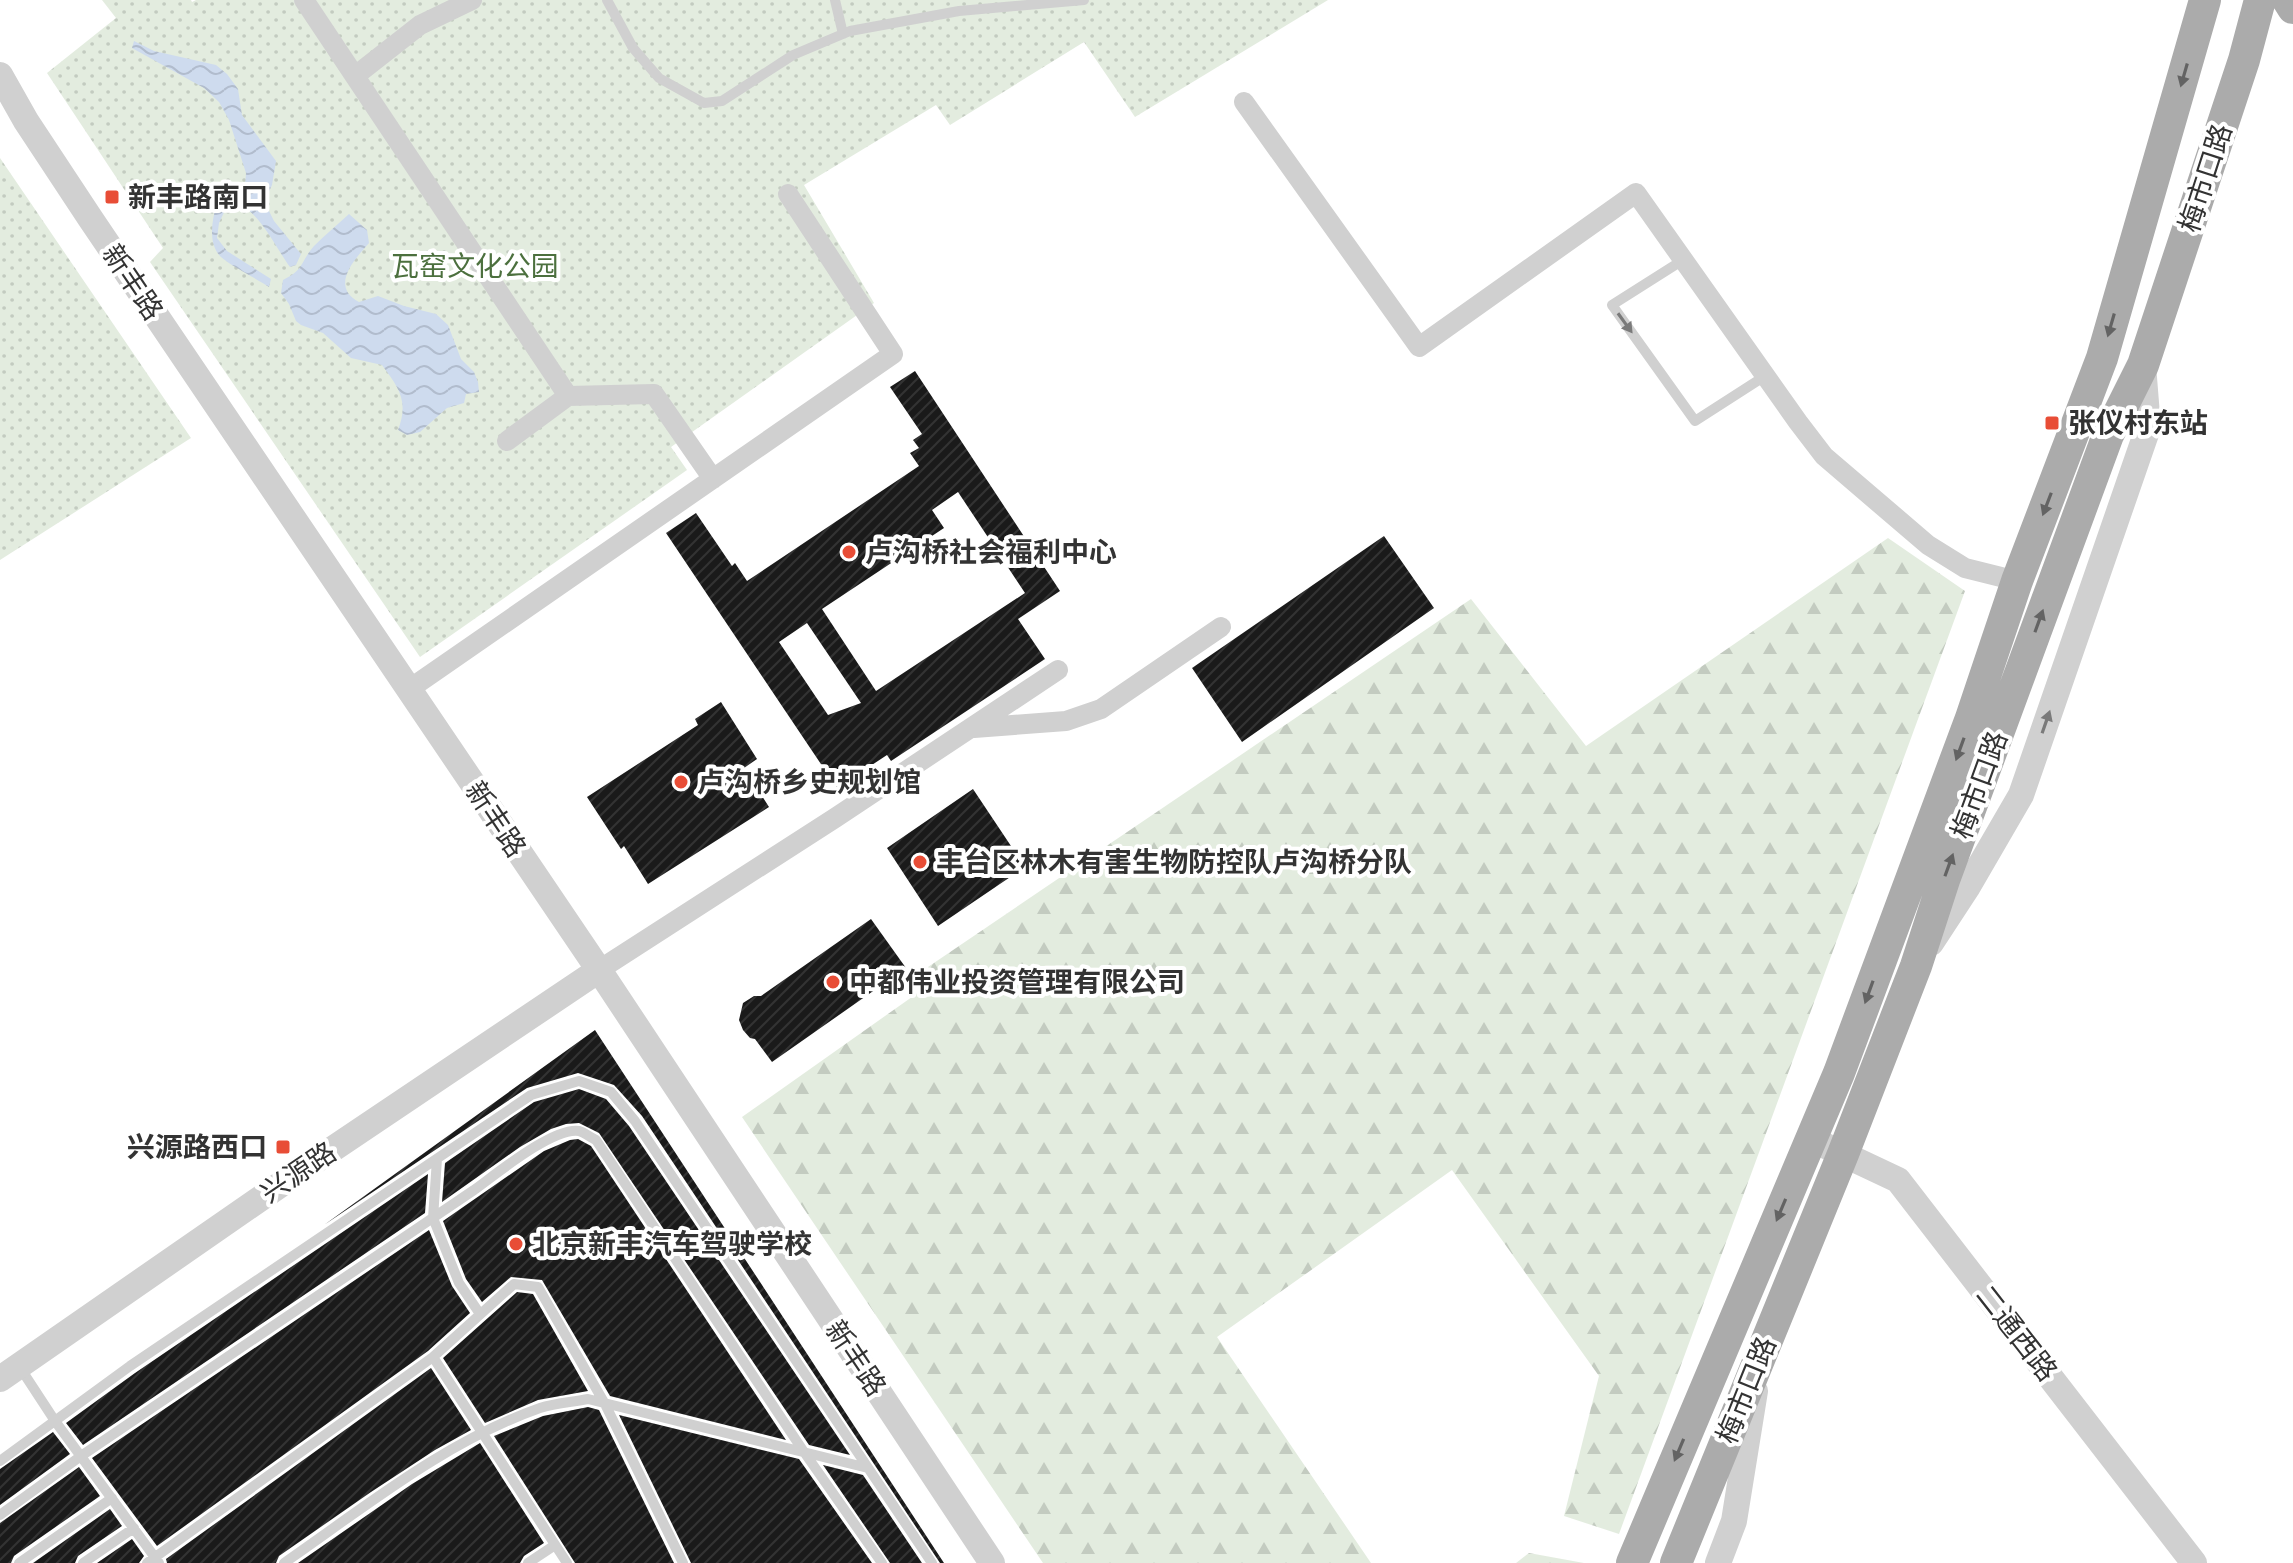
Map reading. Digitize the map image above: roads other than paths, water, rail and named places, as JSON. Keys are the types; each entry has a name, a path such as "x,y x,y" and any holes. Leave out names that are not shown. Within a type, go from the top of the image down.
{"main road":[{"name":"梅市口路","path":"1632,1563 1839,1073 1971,718 2017,581 2102,358 2205,0"},
{"name":"梅市口路","path":"1676,1563 1843,1154 1916,966 1944,880 2103,449 2143,365 2244,60 2260,0"},
{"path":"2288,0 2293,8"}],"street":[{"path":"304,0 568,396"},
{"path":"355,76 420,25 472,0"},
{"name":"新丰路","path":"0,75 26,121 90,218 599,970 992,1563"},
{"path":"1244,102 1419,347 1636,193 1824,456 1928,545 1965,568 2017,581"},
{"path":"408,690 893,354 788,194"},
{"path":"1916,966 1967,888 2021,795 2148,428 2143,365"},
{"path":"507,441 568,396 654,394 713,479"},
{"path":"970,728 1066,721 1101,709 1221,627"},
{"path":"599,970 1058,670"},
{"name":"兴源路","path":"10,1373 300,1171 599,970"},
{"name":"二通西路","path":"1811,1139 1898,1180 2194,1563"},
{"path":"1718,1563 1734,1521 1761,1353"}],"lane":[{"path":"607,0 633,48 659,78 704,103 722,101 793,55 843,34 959,11 1084,0"},
{"path":"835,0 843,34"},
{"path":"1683,260 1612,305 1695,421 1765,376"},
{"path":"0,1461 130,1366 531,1095 579,1081 611,1092 643,1134 932,1563"},
{"path":"0,1515 81,1456 534,1147 564,1133 580,1131 596,1140 804,1452 882,1563"},
{"path":"437,1159 433,1218 459,1283 480,1314"},
{"path":"10,1373 55,1421 134,1528 154,1561 433,1357 514,1284 538,1287 605,1404 683,1563"},
{"path":"433,1357 567,1563"},
{"path":"284,1563 419,1469 482,1432 543,1407 588,1399 869,1468"},
{"path":"19,1563 112,1498"},
{"path":"83,1563 134,1528"},
{"path":"528,1563 555,1545"}],"water":[{"path":"134,41 154,51 216,65 238,89 242,115 276,161 272,185 266,198 267,207 274,221 301,254 296,265 290,267 258,219 240,206 226,208 217,238 227,251 271,279 269,287 223,259 216,251 212,238 216,206 245,187 246,173 229,120 219,102 204,88 132,48"},
{"path":"349,214 367,230 369,243 348,272 345,281 350,296 359,302 378,296 436,314 448,325 461,359 474,372 478,382 479,392 466,394 464,403 447,408 420,432 407,435 398,430 402,403 382,365 351,358 323,333 301,325 281,293 283,280 302,265 314,246"}],"place":[{"name":"新丰路南口","path":"112,197"},
{"name":"张仪村东站","path":"2052,423"},
{"name":"卢沟桥社会福利中心","path":"849,552"},
{"name":"卢沟桥乡史规划馆","path":"681,782"},
{"name":"丰台区林木有害生物防控队卢沟桥分队","path":"920,862"},
{"name":"中都伟业投资管理有限公司","path":"833,982"},
{"name":"兴源路西口","path":"283,1147"},
{"name":"北京新丰汽车驾驶学校","path":"516,1244"}],"park label":[{"name":"瓦窑文化公园","path":"475,266"}]}
